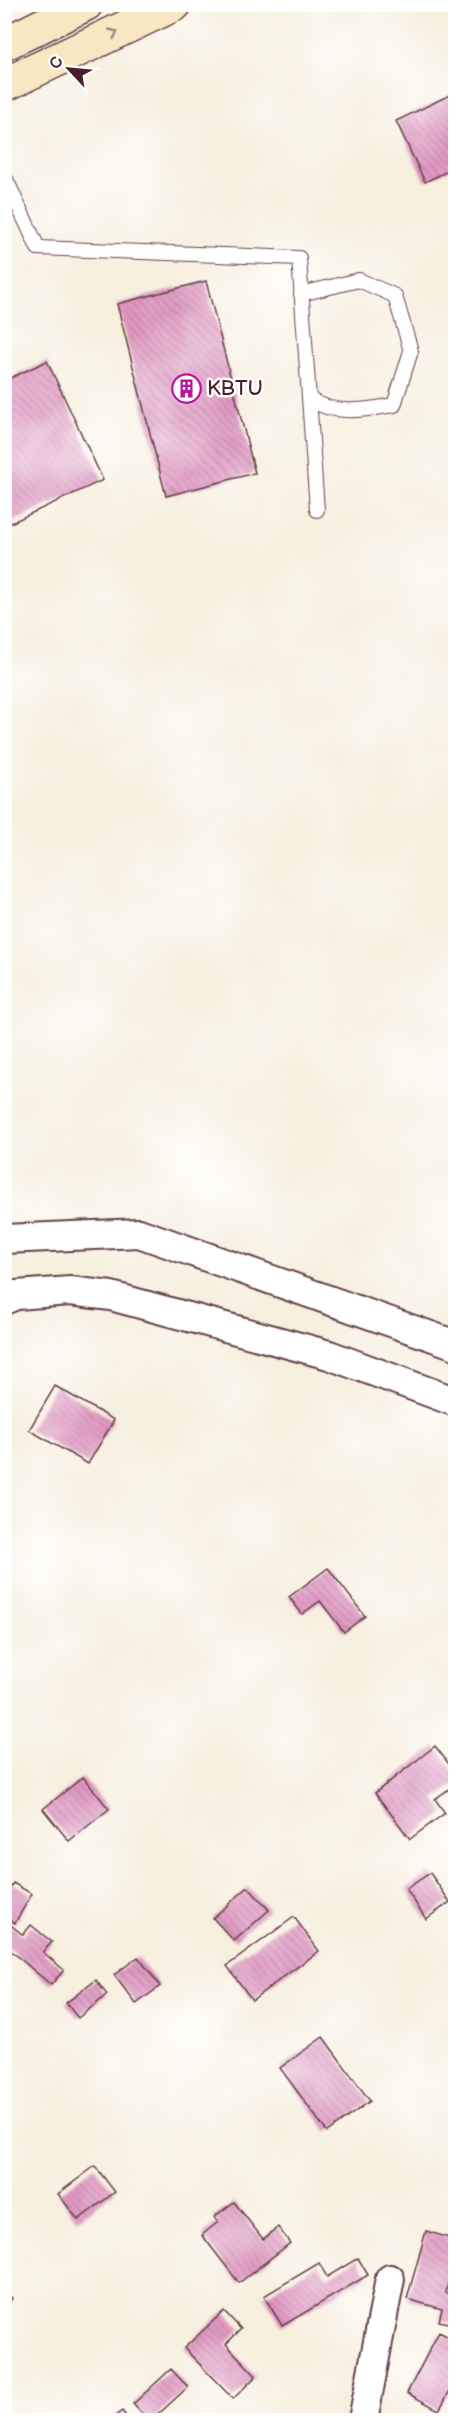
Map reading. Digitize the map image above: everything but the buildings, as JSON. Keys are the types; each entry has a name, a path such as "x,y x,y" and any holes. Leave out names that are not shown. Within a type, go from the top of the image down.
{"street":[{"path":"4,44 86,4"},
{"path":"4,85 175,4"},
{"path":"4,1239 139,1233 456,1346"},
{"path":"4,1300 16,1295 70,1291 111,1296 329,1355 456,1402"},
{"path":"363,2421 390,2279"}],"lane":[{"path":"4,175 38,248 298,258 316,510"},
{"path":"301,294 359,280 395,296 411,351 394,405 354,412 321,407 309,399"}],"place":[{"name":"KBTU","path":"186,388"}]}
